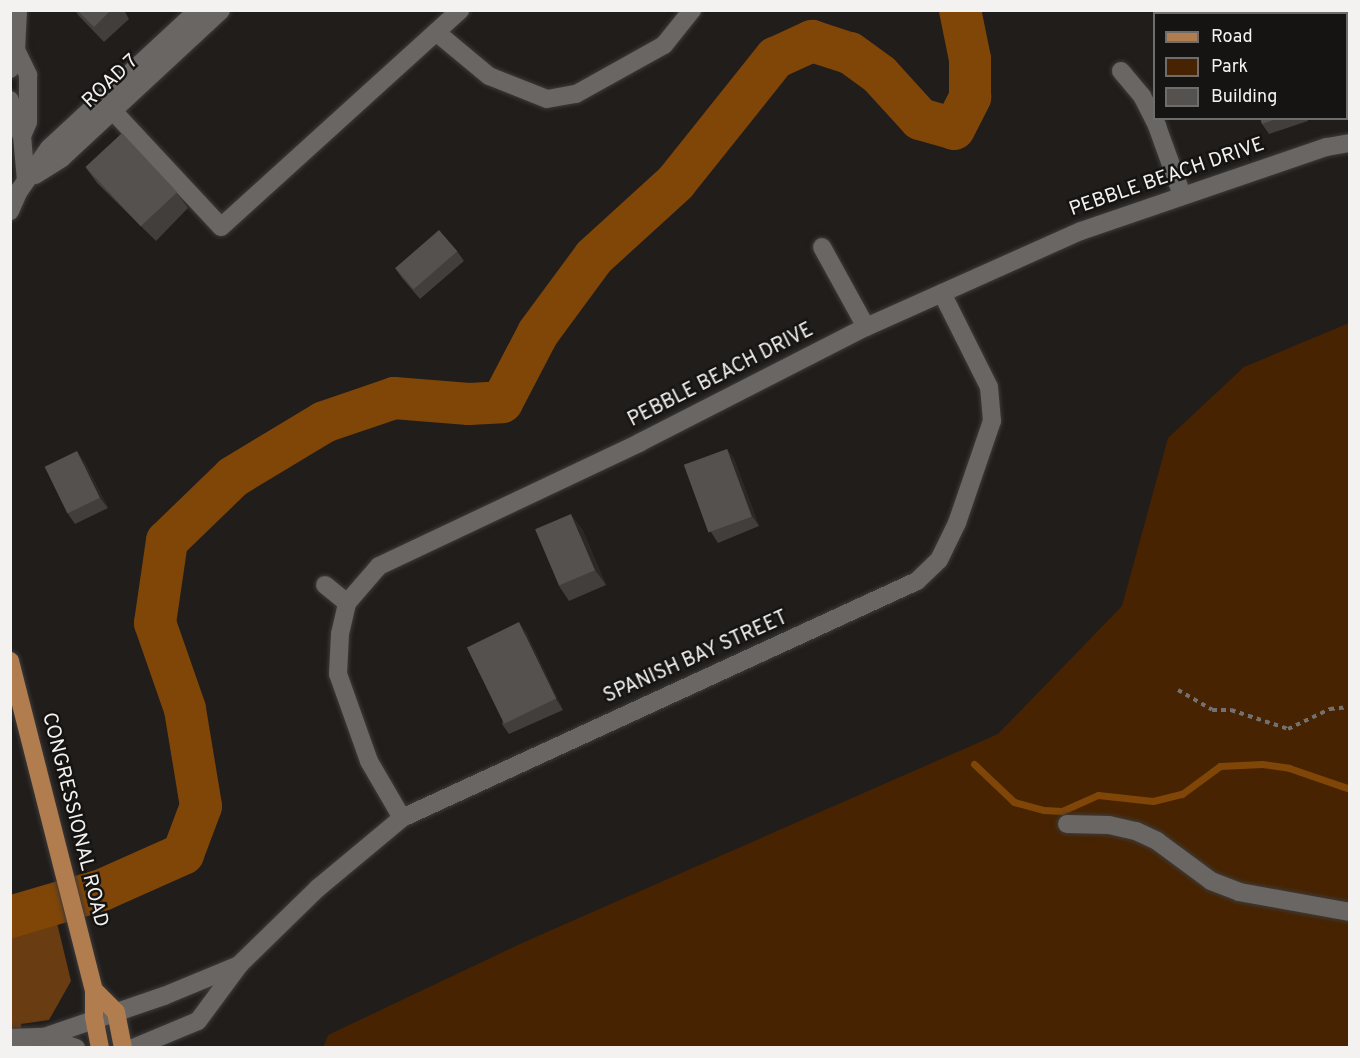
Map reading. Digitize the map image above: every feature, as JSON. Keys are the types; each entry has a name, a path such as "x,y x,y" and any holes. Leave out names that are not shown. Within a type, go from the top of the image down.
{"main road":[{"name":"CONGRESSIONAL ROAD","path":"10,661 13,682 94,990 94,1017 100,1047"},
{"name":"CONGRESSIONAL ROAD","path":"94,990 116,1012"},
{"path":"116,1012 123,1047"}],"street":[{"path":"10,69 16,50 18,10"},
{"name":"ROAD 7","path":"10,211 26,181 49,148 198,10"},
{"name":"ROAD 7","path":"26,181 62,158 221,10"},
{"path":"113,111 221,227 460,10"},
{"path":"436,32 489,76 547,99 576,94 664,45 692,10"},
{"path":"16,50 28,75 28,122 22,136"},
{"path":"1121,71 1142,96 1153,119"},
{"path":"10,100 14,122 22,136 26,181"},
{"path":"1154,120 1182,195"},
{"name":"PEBBLE BEACH DRIVE","path":"347,603 379,566 639,442 866,327 1081,231 1327,147 1350,143"},
{"path":"822,247 866,327"},
{"name":"SPANISH BAY STREET","path":"134,1047 198,1021 240,964 318,888 402,818 917,581 939,560 961,513 992,422 989,387 942,293"},
{"path":"325,585 347,603 338,674 369,761 402,818"},
{"path":"1067,824 1109,825 1136,831 1156,841 1211,881 1239,892 1350,912"},
{"name":"SPANISH BAY STREET","path":"39,1037 94,1017 116,1012 240,964"},
{"path":"10,1038 39,1037 76,1047"}],"path":[{"path":"1178,690 1212,710 1231,710 1288,729 1330,709 1350,707"}],"green space":[{"path":"1349,323 1349,1047 323,1048 328,1035 522,943 998,734 1122,606 1168,438 1244,367"}],"shaded area":[{"path":"50,894 71,981 49,1020 21,1024 23,1047 11,1048 11,900"}],"building":[{"path":"77,10 111,10 94,27"},
{"path":"1261,120 1273,120 1262,124"},
{"path":"122,133 177,192 141,226 85,167"},
{"path":"439,230 457,251 414,289 395,268"},
{"path":"727,449 752,517 708,532 684,465"},
{"path":"77,451 100,498 67,514 45,467"},
{"path":"571,514 595,570 559,585 535,529"},
{"path":"519,622 556,698 504,724 467,647"}],"waterway":[{"path":"10,917 102,890 183,854 201,806 185,709 155,623 167,541 233,477 324,422 394,398 469,404 502,402 538,333 594,257 676,182 775,58 812,41 850,53 880,75 920,119 954,129 970,97 970,59 960,10"},
{"path":"974,764 1014,802 1044,810 1062,811 1098,795 1153,801 1182,794 1220,766 1262,764 1289,768 1350,789"}]}
